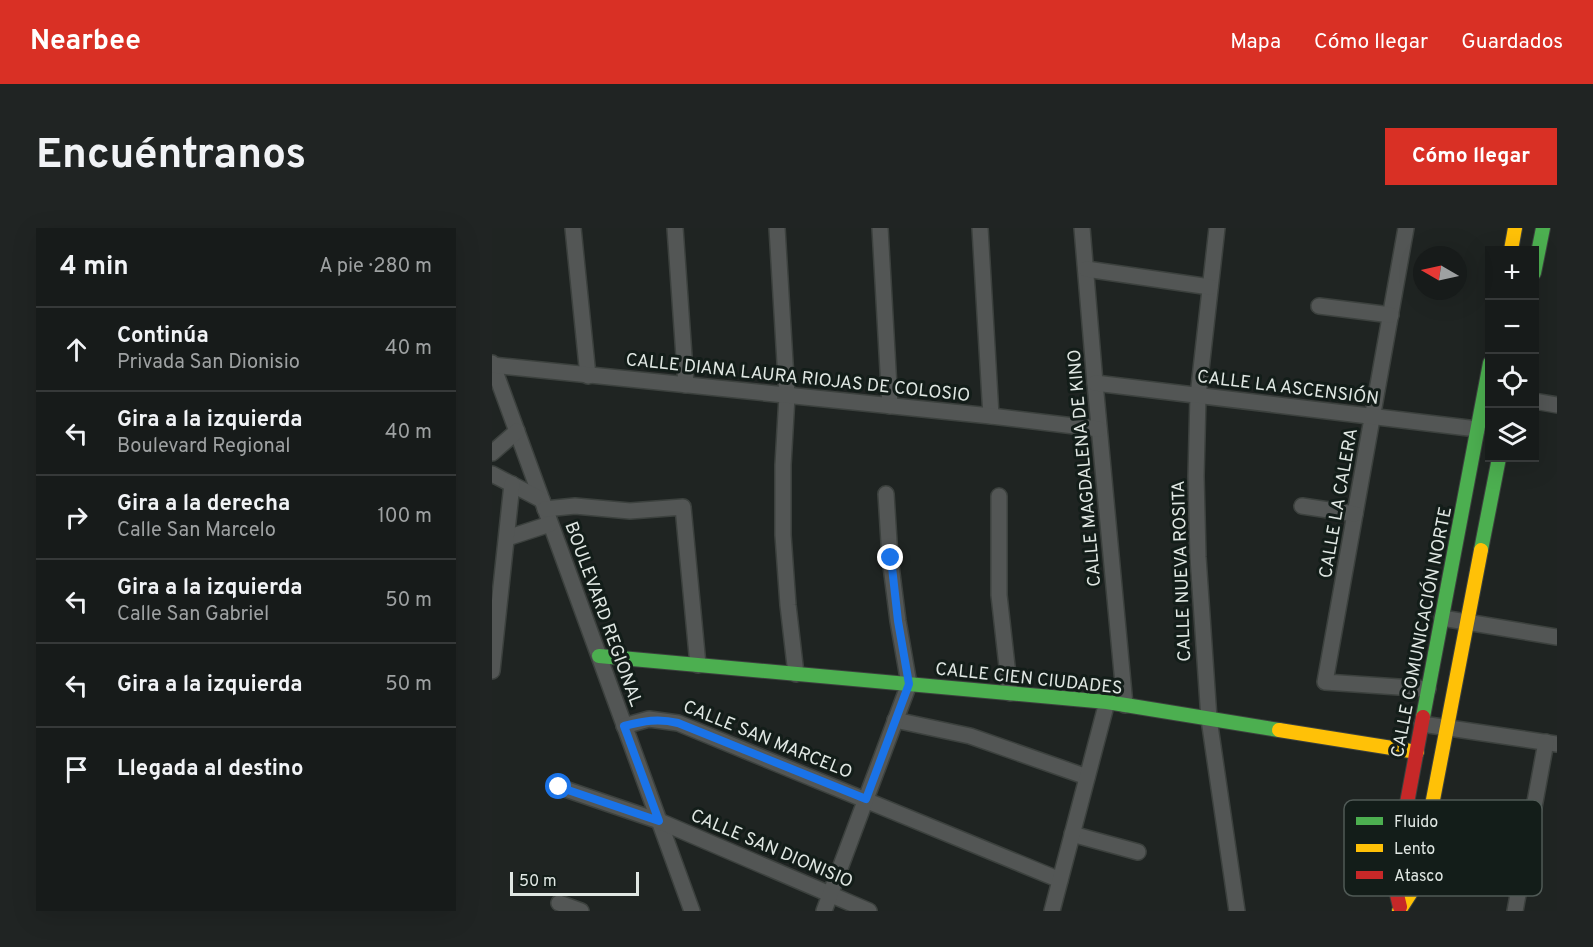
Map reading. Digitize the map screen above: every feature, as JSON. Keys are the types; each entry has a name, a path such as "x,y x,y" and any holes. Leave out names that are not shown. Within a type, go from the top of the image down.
{"street":[{"path":"573,228 588,376"},
{"path":"675,228 686,386"},
{"path":"777,228 787,396 783,465 783,535 796,674"},
{"path":"880,228 890,406"},
{"path":"980,228 992,416"},
{"name":"CALLE MAGDALENA DE KINO","path":"1082,228 1125,705"},
{"name":"CALLE NUEVA ROSITA","path":"1216,228 1198,396 1196,476 1198,557 1209,719 1237,911"},
{"name":"CALLE LA CALERA","path":"1406,228 1325,682 1428,689"},
{"path":"1512,246 1515,228"},
{"path":"1539,248 1543,228"},
{"path":"1086,269 1210,287"},
{"path":"1318,306 1391,315"},
{"name":"CALLE DIANA LAURA RIOJAS DE COLOSIO","path":"492,365 1099,429"},
{"name":"BOULEVARD REGIONAL","path":"492,365 692,911"},
{"name":"CALLE LA ASCENSIÓN","path":"1095,383 1477,429"},
{"name":"CALLE COMUNICACIÓN NORTE","path":"1408,800 1477,429 1485,401"},
{"path":"1539,402 1557,405"},
{"path":"492,453 517,431"},
{"name":"CALLE COMUNICACIÓN NORTE","path":"1433,800 1498,462"},
{"path":"492,474 512,484 546,511"},
{"path":"492,671 512,484"},
{"path":"824,911 909,684 897,611 886,494"},
{"path":"999,496 999,595 1010,693"},
{"path":"507,538 546,511 575,506 630,511 683,507 698,665"},
{"path":"1302,506 1355,514"},
{"path":"1442,618 1557,637"},
{"name":"CALLE CIEN CIUDADES","path":"599,656 1107,702 1417,752"},
{"path":"1052,911 1107,702"},
{"name":"CALLE SAN MARCELO","path":"624,726 650,719 678,723 1060,880"},
{"path":"895,720 970,736 1087,777"},
{"path":"1422,724 1552,743 1539,800"},
{"name":"CALLE SAN DIONISIO","path":"559,787 659,821 870,911"},
{"path":"1072,834 1138,852"},
{"name":"CALLE COMUNICACIÓN NORTE","path":"1400,909 1408,896"},
{"path":"1515,911 1518,896"},
{"path":"559,903 581,911"}],"traffic: fast":[{"path":"1539,248 1543,228"},
{"path":"1423,717 1485,389"},
{"path":"1481,550 1498,462"},
{"path":"599,656 1107,702 1279,730"}],"traffic: slow":[{"path":"1512,246 1515,228"},
{"path":"1433,800 1481,550"},
{"path":"1279,730 1417,752"},
{"path":"1399,911 1409,896"}],"traffic: jam":[{"path":"1408,800 1423,717"},
{"path":"1397,896 1400,907"}],"route":[{"path":"559,787 659,821 624,726 650,719 678,723 866,799 909,684 898,621 891,558"}]}
